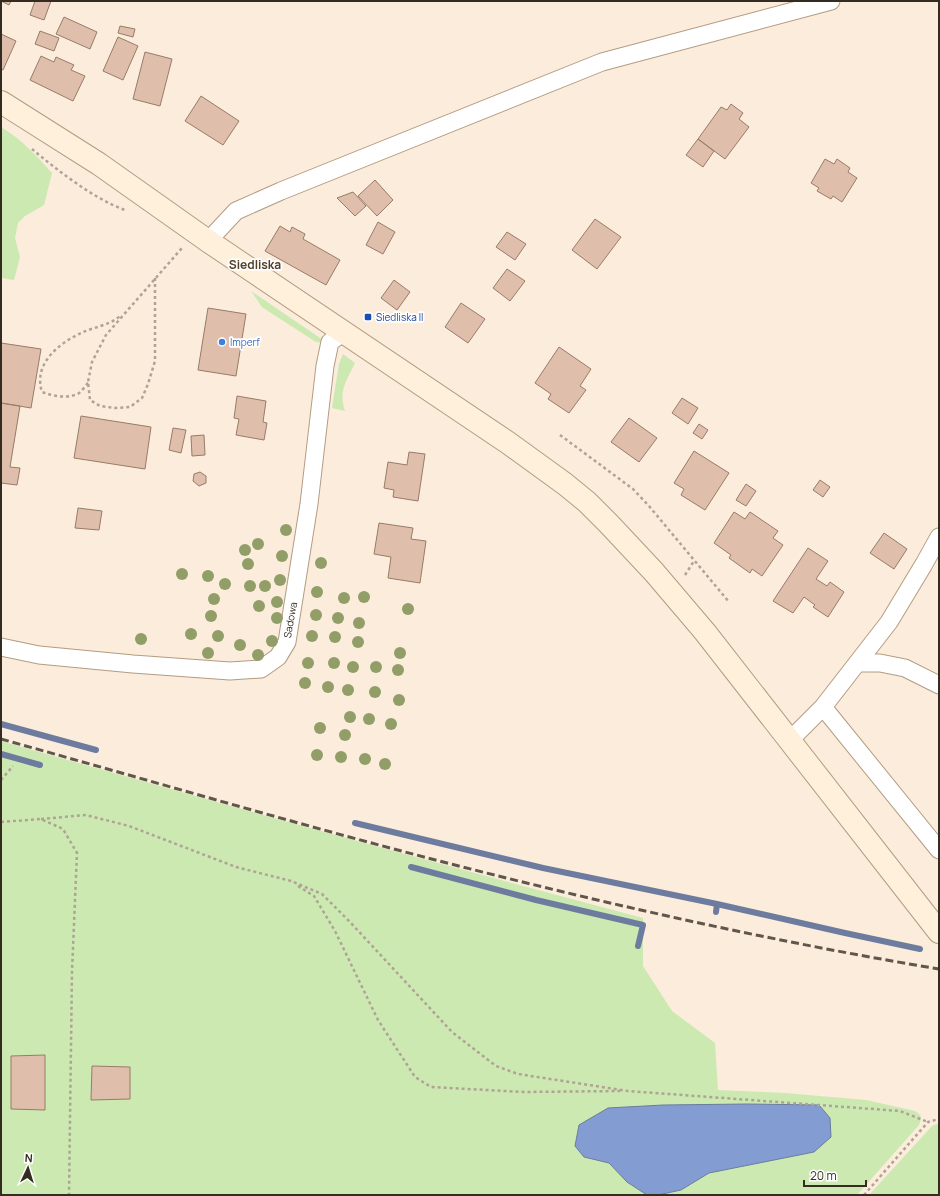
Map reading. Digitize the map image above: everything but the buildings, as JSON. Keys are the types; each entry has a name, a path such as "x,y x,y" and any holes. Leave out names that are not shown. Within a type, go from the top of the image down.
{"main road":[{"path":"1,102 46,129 99,164 202,237 507,442 587,502 632,548 704,632 939,932"}],"street":[{"path":"202,237 236,211 281,191 602,62 831,1"},
{"name":"Sadowa","path":"1,647 39,655 230,671 261,669 278,658 287,642 309,504 325,366 330,342 343,333"},
{"path":"789,741 823,707 889,622 939,537"},
{"path":"857,663 880,663 905,668 939,685"},
{"path":"823,707 939,850"}],"path":[{"path":"155,278 155,361 142,398 130,407 115,408 100,406 90,400 88,382 92,362 106,335 155,278 202,237"},
{"path":"88,382 78,394 66,397 50,395 42,392 40,385 42,368 48,357 64,343 80,334 115,320 127,310"},
{"path":"560,435 638,495 649,506 729,602"},
{"path":"1,780 13,766"},
{"path":"1,822 86,815 129,826 236,866 291,882 322,894 452,1032 496,1066 518,1074 628,1091 900,1111 928,1122"},
{"path":"41,819 63,829 77,853 72,971 70,1195"},
{"path":"291,882 314,896 335,931 378,1020 415,1077 431,1087 524,1092 628,1091"},
{"path":"864,1195 928,1122 939,1119"}],"green space":[{"path":"1,127 22,142 52,173 44,205 25,216 18,223 15,238 20,257 14,280 1,278"},
{"path":"251,291 326,342 316,342 262,307"},
{"path":"343,354 355,363 344,386 342,397 345,411 332,408 339,364"},
{"path":"1,741 321,831 643,918 643,966 672,1011 715,1043 718,1090 785,1093 866,1100 915,1111 921,1117 919,1125 857,1195 658,1195 681,1190 709,1173 814,1152 819,1105 663,1105 584,1157 609,1163 627,1182 647,1195 1,1195"},
{"path":"939,1123 939,1195 869,1195 932,1126"}],"water":[{"path":"663,1105 819,1105 830,1118 831,1137 814,1152 709,1173 681,1190 658,1195 647,1195 627,1182 609,1163 584,1157 575,1146 579,1125 608,1108"}],"waterway":[{"path":"1,724 96,750"},
{"path":"1,754 40,765"},
{"path":"355,823 543,868 717,904"},
{"path":"411,867 536,900 643,925 638,946"},
{"path":"716,912 717,904 920,949"}],"railway":[{"path":"1,739 341,835 515,880 635,909 756,935 939,969"}],"place":[{"name":"Siedliska II","path":"368,317"},
{"name":"Imperf","path":"222,342"}],"district":[{"name":"Siedliska","path":"255,264"}]}
